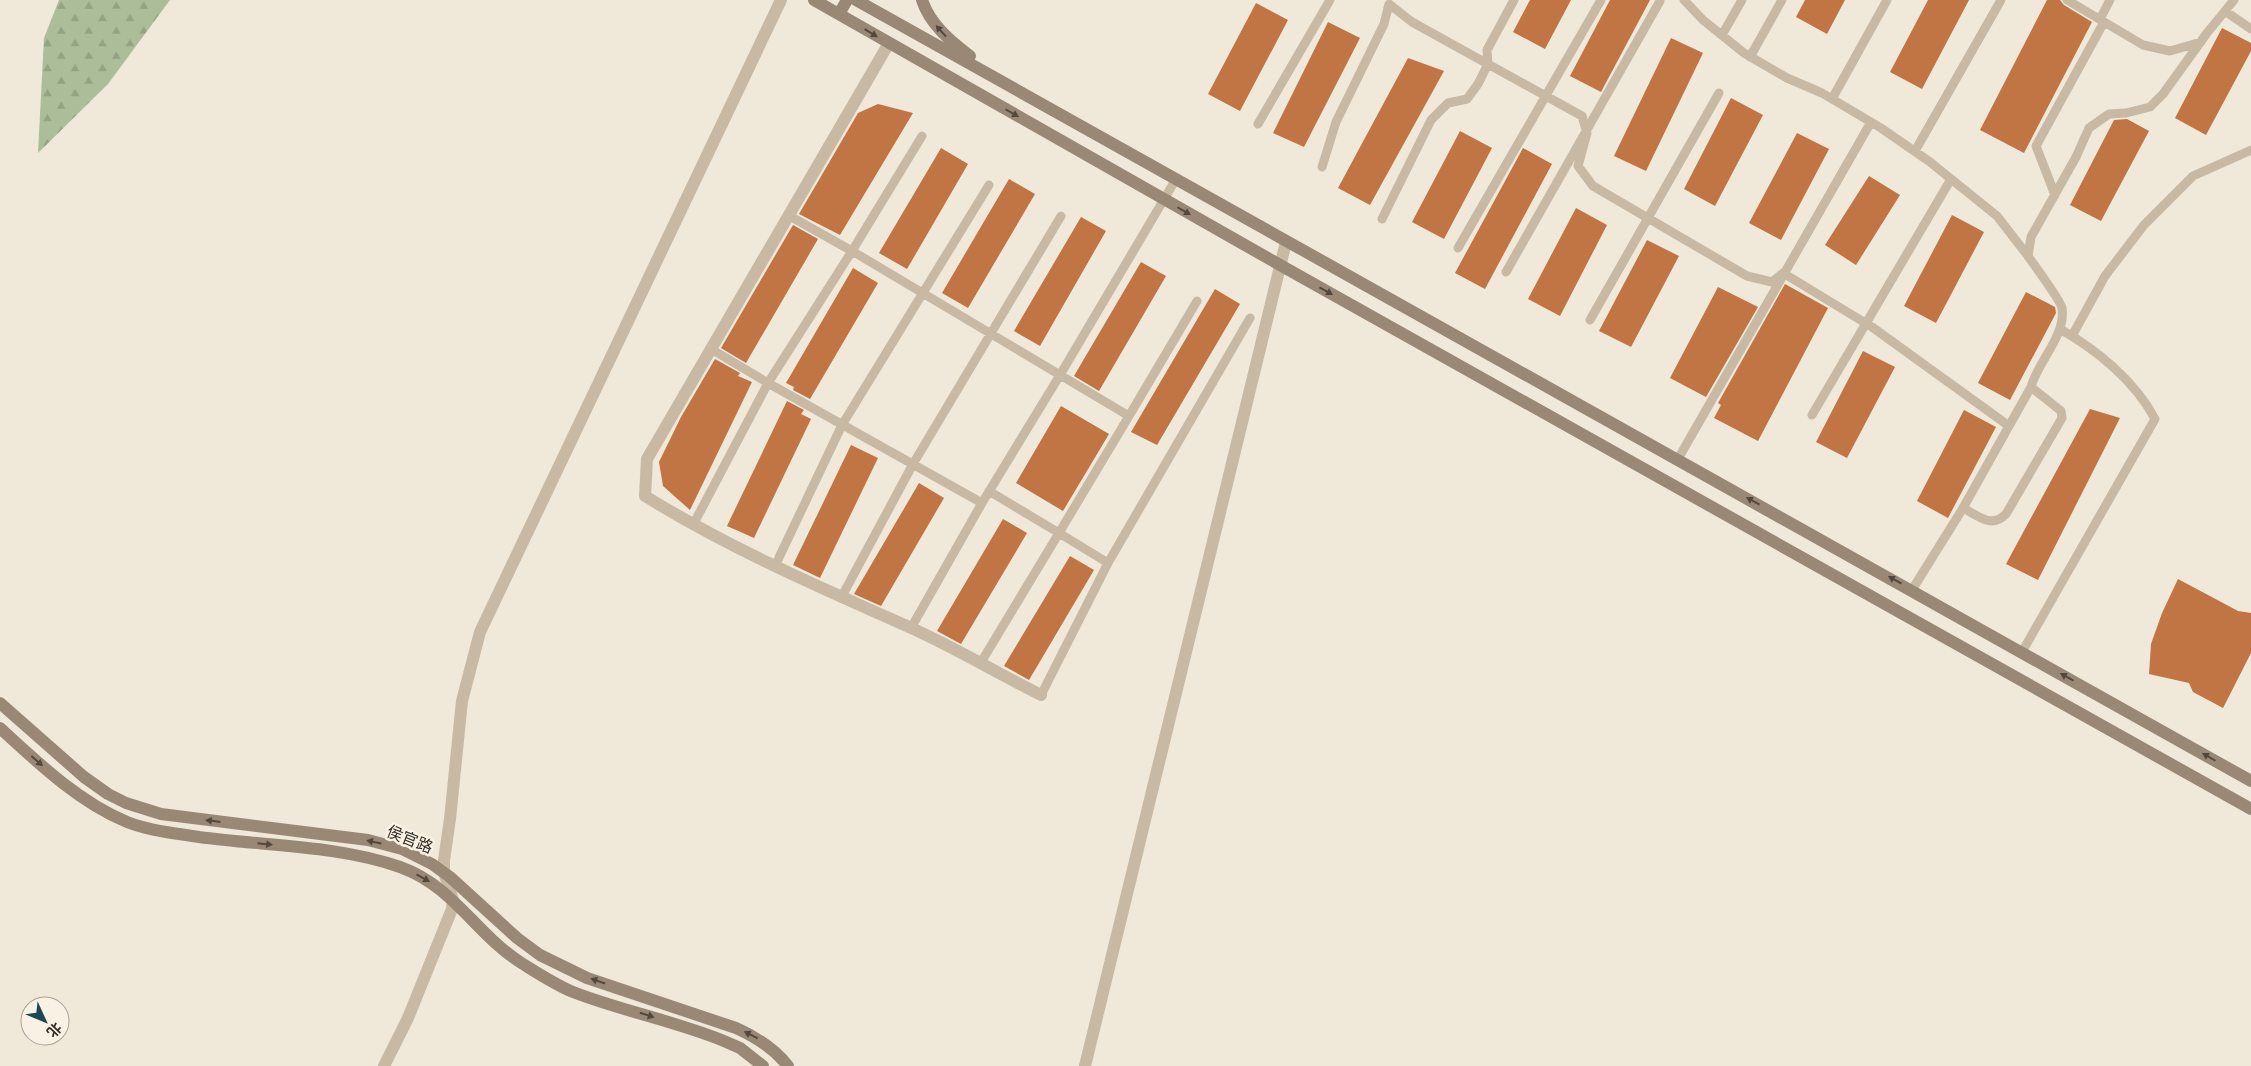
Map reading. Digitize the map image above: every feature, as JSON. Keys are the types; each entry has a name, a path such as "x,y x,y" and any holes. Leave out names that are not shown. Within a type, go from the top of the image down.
{"street":[{"path":"384,1066 411,1010 452,909 453,900 444,872 462,701 480,632 781,0"},
{"path":"814,0 1280,265 2251,809"},
{"path":"839,14 847,0"},
{"path":"922,0 929,16 952,42 1006,84"},
{"path":"853,22 862,2 1286,242 1678,459 2251,781"},
{"path":"889,44 647,459 645,496 693,525 841,598 911,628 1041,696"},
{"path":"1085,1066 1286,242"},
{"name":"侯官路","path":"0,703 84,777 108,794 126,803 161,814 368,840 410,852 444,872 517,938 540,955 587,978 736,1028 757,1037 788,1066"},
{"name":"侯官路","path":"0,728 72,789 110,814 130,823 170,833 348,854 400,867 423,877 453,900 500,949 551,980 572,991 724,1041 740,1048 762,1066"}],"lane":[{"path":"1258,124 1330,0"},
{"path":"1382,219 1431,120 1448,103 1467,99 1478,84 1488,64 1487,50 1514,0"},
{"path":"1458,248 1600,0"},
{"path":"1506,272 1663,0"},
{"path":"1684,0 1703,20 1750,56 1787,78 1832,98 1871,122 1915,151 1997,216 2028,256 2062,307 2060,329 2034,376 2030,387 1963,508 1912,590"},
{"path":"1722,35 1742,0"},
{"path":"1750,56 1782,0"},
{"path":"1832,98 1887,0"},
{"path":"1915,151 2001,0"},
{"path":"2067,0 2143,45 2170,51 2201,42"},
{"path":"2055,195 2036,146 2102,20 2110,0"},
{"path":"2028,256 2031,237 2090,128 2109,114 2126,113 2150,107 2163,94 2234,0"},
{"path":"1322,167 1336,122 1384,24 1389,4 1412,22 1582,116 1587,131 1578,166 1594,186 1747,276 1772,282 1784,273"},
{"path":"2225,11 2251,29"},
{"path":"1590,320 1718,92"},
{"path":"1678,459 1871,122"},
{"path":"693,525 768,384 922,136"},
{"path":"2072,336 2105,276 2144,224 2193,176 2251,150"},
{"path":"911,628 989,491 1060,376 1176,179"},
{"path":"1812,415 1951,179"},
{"path":"775,566 842,425 989,185"},
{"path":"788,215 1129,416"},
{"path":"841,598 913,464 1061,216"},
{"path":"1784,273 1866,323 2009,426"},
{"path":"980,664 1197,301"},
{"path":"1041,696 1108,564 1250,318"},
{"path":"2022,652 2155,419 2148,406 2116,370 2086,344 2060,329"},
{"path":"711,349 768,384 982,503"},
{"path":"1963,508 1986,520 1999,521 2006,514 2062,418 2061,411 2030,387"},
{"path":"989,491 1108,564"}],"green space":[{"path":"59,0 170,0 108,84 38,153 44,38"}],"building":[{"path":"1530,0 1571,0 1545,49 1513,32"},
{"path":"1610,0 1650,0 1601,92 1570,76"},
{"path":"1805,0 1845,0 1827,34 1796,17"},
{"path":"1928,0 1969,0 1922,89 1890,72"},
{"path":"2047,0 2060,0 2064,5 2092,22 2024,153 1980,130"},
{"path":"1256,3 1288,20 1240,111 1208,94"},
{"path":"1328,22 1360,38 1304,147 1273,133"},
{"path":"2222,28 2251,43 2251,51 2206,135 2175,118"},
{"path":"1671,38 1703,53 1646,171 1614,156"},
{"path":"1408,58 1444,71 1370,205 1338,188"},
{"path":"1731,98 1763,115 1715,206 1684,189"},
{"path":"878,104 913,113 840,235 799,214 858,113"},
{"path":"2127,119 2149,131 2101,221 2070,205 2114,120"},
{"path":"1460,131 1492,148 1444,239 1412,222"},
{"path":"1797,133 1829,149 1781,240 1749,223"},
{"path":"941,148 968,164 907,269 879,253"},
{"path":"1523,148 1552,164 1485,289 1455,273"},
{"path":"1869,176 1900,195 1856,265 1825,245"},
{"path":"1009,179 1035,194 968,308 942,293"},
{"path":"1576,208 1607,225 1560,316 1528,299"},
{"path":"1952,215 1984,232 1936,323 1904,306"},
{"path":"1081,217 1106,231 1040,346 1014,331"},
{"path":"793,225 818,239 746,363 721,348"},
{"path":"1647,240 1679,256 1631,347 1599,331"},
{"path":"1141,262 1166,276 1099,391 1074,376"},
{"path":"853,268 878,283 810,399 793,390 794,387 786,383"},
{"path":"1785,284 1828,308 1758,441 1714,418 1721,405 1718,403"},
{"path":"1718,287 1758,307 1706,397 1670,378"},
{"path":"1215,289 1240,304 1157,445 1131,432"},
{"path":"2026,292 2055,307 2056,313 2010,400 1978,383"},
{"path":"1863,351 1895,367 1847,458 1816,442"},
{"path":"715,359 740,373 738,376 752,382 690,510 663,486 659,462 681,417"},
{"path":"787,401 804,410 801,414 811,419 754,538 727,526"},
{"path":"1061,406 1109,434 1063,511 1016,483"},
{"path":"2090,409 2120,418 2038,580 2006,564"},
{"path":"1964,410 1996,427 1948,518 1917,501"},
{"path":"851,445 878,458 820,578 793,565"},
{"path":"919,483 944,498 881,606 854,594"},
{"path":"1003,519 1027,533 961,644 937,631"},
{"path":"1070,556 1094,570 1029,680 1004,666"},
{"path":"2178,579 2238,611 2251,613 2251,653 2223,708 2193,692 2189,683 2149,674 2151,644 2162,613"}]}
